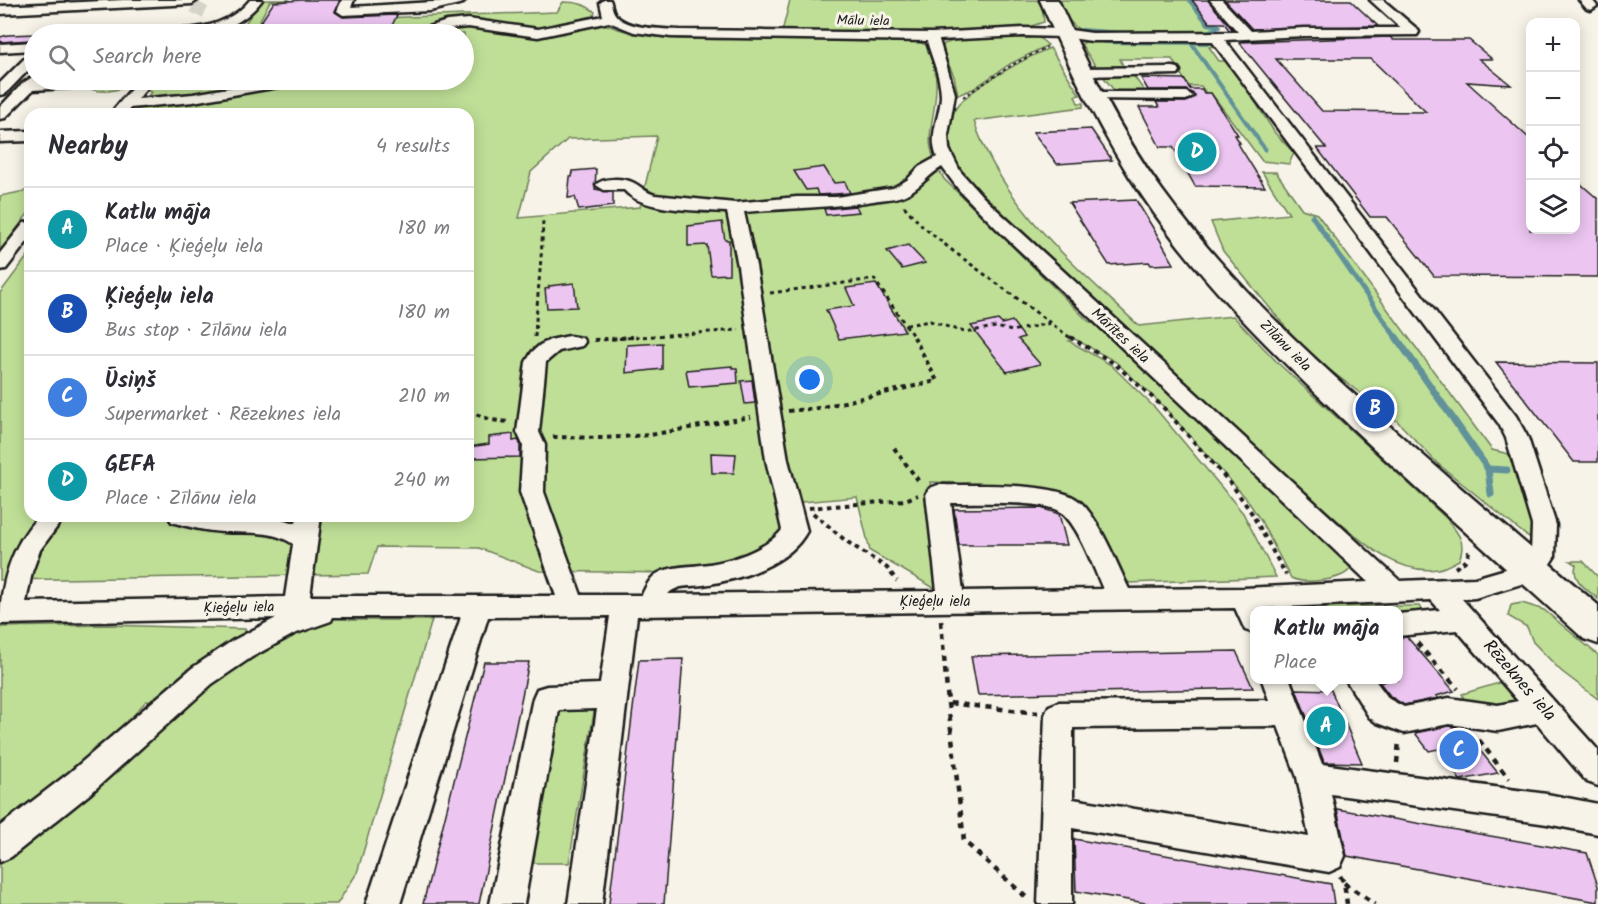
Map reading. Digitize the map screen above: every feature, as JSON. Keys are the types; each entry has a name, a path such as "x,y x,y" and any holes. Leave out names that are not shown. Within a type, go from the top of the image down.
{"highway":[{"name":"Zīlānu iela","path":"1049,0 1057,39 1088,84 1110,126 1155,197 1196,250 1280,342 1358,416 1598,628"}],"street":[{"path":"224,24 248,11 256,0"},
{"path":"348,0 343,11 430,7 459,0"},
{"path":"1216,0 1248,35"},
{"name":"Mālu iela","path":"611,18 633,28 667,34 1057,39 1216,37 1304,32 1413,32 1376,0"},
{"path":"458,24 468,23 538,33 611,18 605,10 605,1"},
{"path":"187,24 198,5"},
{"path":"0,9 198,5"},
{"path":"603,185 623,184 638,195 653,200 735,208 797,202 853,201 895,193 906,188 925,170 945,159 940,143 947,85 932,37"},
{"path":"1216,37 1508,421 1517,438 1544,525 1543,556 1532,571"},
{"path":"0,48 24,47"},
{"path":"0,91 24,67"},
{"path":"1088,84 1173,71"},
{"path":"1088,84 1186,96"},
{"path":"0,115 24,90"},
{"path":"123,108 138,90"},
{"path":"129,108 242,90"},
{"path":"0,136 24,136"},
{"name":"Mārītes iela","path":"945,159 967,189 1024,246 1395,592"},
{"path":"585,904 612,696 638,604 672,578 704,575 779,549 790,540 795,531 777,460 751,302 751,280 735,208"},
{"path":"0,265 24,235"},
{"path":"572,605 532,492 534,445 528,432 536,362 541,353 559,343 575,342"},
{"path":"945,602 938,494 1040,497 1065,502 1078,515 1121,599"},
{"path":"6,613 28,546 48,522"},
{"path":"214,522 269,525 288,529 307,528 296,607"},
{"name":"Ķieģeļu iela","path":"6,613 348,606 1244,598 1439,591 1493,585 1532,571"},
{"name":"Rēzeknes iela","path":"1439,591 1598,772"},
{"path":"1244,598 1250,612"},
{"path":"0,846 80,783 210,670 285,626 348,606"},
{"path":"383,904 478,606"},
{"path":"1403,624 1464,618"},
{"path":"1057,812 1329,856 1312,777 1277,684"},
{"path":"1363,684 1379,708 1404,720 1449,711 1498,718 1543,709"},
{"path":"507,904 547,698 612,696"},
{"path":"1055,904 1059,715 1288,713"},
{"path":"1312,777 1547,809 1598,819"}],"path":[{"path":"946,106 1057,39"},
{"path":"895,193 897,199 922,226 936,235 952,251 979,268 1071,338 1115,364 1162,406 1238,494 1300,596"},
{"path":"541,353 535,347 537,284 542,263 543,219"},
{"path":"906,325 930,321 964,332 996,327 1012,330 1039,327 1051,323"},
{"path":"575,342 756,328"},
{"path":"474,413 491,420 508,422 528,432"},
{"path":"894,448 903,463 921,483 922,494 905,500 803,508 821,518 847,542 887,567 896,578 903,602"},
{"path":"1439,591 1453,569 1463,564 1468,557 1468,542"},
{"path":"945,602 948,704 964,841 1034,904"},
{"path":"948,704 1059,715"},
{"path":"1398,789 1396,751 1404,720"},
{"path":"1344,882 1375,904"}],"green space":[{"path":"261,0 290,0 270,1 259,22 557,12 563,2 568,2 588,7 595,12 593,18 612,27 653,37 906,40 926,45 936,81 930,143 936,165 944,179 1088,321 1103,328 1349,564 1350,569 1331,579 1304,581 1291,578 1246,498 1162,405 1116,362 1075,339 1069,341 1111,365 1156,409 1243,513 1276,577 1130,583 1115,575 1073,499 995,484 930,482 941,578 934,588 870,551 857,497 802,502 793,498 789,534 774,547 711,567 671,573 539,571 479,548 377,547 368,574 0,580 0,293 24,261 24,522 474,522 474,108 140,108 260,90 474,90 474,24 392,24 393,22 245,24","holes":["657,136 640,207 519,218 531,172 568,139"]},
{"path":"790,0 1037,0 1042,6 1044,22 1019,30 931,34 782,32"},
{"path":"1059,0 1189,0 1208,24 1219,26 1210,31 1177,36 1088,33 1073,25"},
{"path":"1037,36 1048,45 1010,64 973,89 958,95 954,76 942,50 944,44 963,38"},
{"path":"1089,40 1212,40 1217,46 1209,47 1219,61 1229,61 1275,133 1294,153 1289,164 1262,161 1211,93 1206,93 1201,86 1188,86 1172,59 1120,59 1125,70 1098,70 1081,44"},
{"path":"1050,48 1080,95 1075,96 1078,103 1083,103 1083,107 974,121 987,152 1022,207 1066,257 1139,326 1233,316 1279,364 1447,519 1462,543 1459,560 1441,568 1421,569 1405,566 1389,559 1360,540 1002,212 967,177 950,147 950,127 953,114 959,104 1015,65"},
{"path":"1102,75 1133,75 1145,92 1116,93"},
{"path":"144,90 231,90 146,100 151,92"},
{"path":"1262,172 1276,172 1302,209 1317,214 1492,450 1513,455 1536,536 1528,537 1437,463 1397,421 1306,352 1223,251 1211,222 1289,214"},
{"path":"24,191 24,219 0,251 0,196"},
{"path":"1570,561 1583,561 1598,577 1598,599 1578,580 1576,565"},
{"path":"1522,603 1544,610 1598,655 1598,699 1561,671 1533,642 1527,627 1508,616 1511,605"},
{"path":"1403,606 1419,606 1424,612 1403,617"},
{"path":"329,617 351,617 350,620 432,620 357,873 337,904 0,904 0,627 107,625 245,629 246,638 161,703 146,701 119,732 91,750 79,769 256,647"},
{"path":"1502,682 1518,701 1485,707 1466,704 1462,694"},
{"path":"555,706 595,706 569,863 526,863"}],"building":[{"path":"340,0 335,12 343,17 397,15 393,24 260,24 274,2"},
{"path":"1192,0 1208,0 1233,30 1229,30 1224,23 1210,23"},
{"path":"1225,0 1350,0 1378,26 1252,29"},
{"path":"24,34 24,40 0,42 0,37"},
{"path":"1390,37 1393,40 1469,40 1492,59 1479,59 1511,85 1467,82 1526,135 1526,234 1580,234 1580,183 1598,199 1598,277 1434,276 1387,217 1370,217 1317,148 1326,148 1239,42","holes":["1276,59 1371,59 1426,112 1322,111"]},
{"path":"1141,78 1184,79 1190,89 1202,89 1204,93 1211,93 1238,135 1235,135 1240,147 1265,187 1195,186 1173,147 1160,147 1139,107 1159,107 1156,102 1186,102 1195,95 1186,90 1148,90"},
{"path":"1091,129 1112,160 1057,164 1033,132"},
{"path":"824,167 834,183 845,182 850,193 818,195 816,189 806,190 794,171"},
{"path":"596,169 595,189 613,192 613,206 579,210 575,197 568,198 570,177 573,171"},
{"path":"1136,200 1174,264 1151,265 1149,262 1109,265 1069,203"},
{"path":"856,206 859,212 826,215 824,209"},
{"path":"722,222 725,240 729,240 729,274 711,275 707,245 688,246 688,226"},
{"path":"908,245 925,263 902,269 887,251"},
{"path":"574,283 577,307 547,308 545,289 549,286"},
{"path":"876,284 905,331 839,339 826,310 854,306 846,288"},
{"path":"998,320 1002,324 1012,321 1024,337 1018,339 1040,364 1007,372 971,326"},
{"path":"662,343 662,369 626,373 627,345"},
{"path":"1496,362 1598,363 1598,462 1574,462"},
{"path":"732,366 732,368 737,368 738,383 689,387 686,370"},
{"path":"752,380 755,403 745,404 741,381"},
{"path":"513,434 513,441 518,440 520,443 520,457 474,458 474,446 489,444 489,437"},
{"path":"711,453 736,454 734,473 712,473"},
{"path":"1041,508 1059,514 1067,545 959,545 954,509"},
{"path":"1403,637 1407,637 1454,691 1436,696 1438,698 1404,705 1391,697 1381,684 1403,684"},
{"path":"1236,651 1253,688 978,695 971,656"},
{"path":"683,659 664,904 609,904 639,660"},
{"path":"484,662 529,662 479,904 423,904"},
{"path":"1296,689 1331,690 1362,763 1324,762"},
{"path":"1449,726 1462,728 1498,773 1460,780 1438,749 1429,751 1415,733"},
{"path":"1337,809 1587,853 1598,886 1598,902 1347,856"},
{"path":"1074,839 1331,884 1334,904 1151,904 1076,891"}],"waterway":[{"path":"1189,0 1208,24 1219,26 1211,31 1193,33"},
{"path":"1082,30 1122,33"},
{"path":"1148,33 1179,33"},
{"path":"1104,42 1215,43"},
{"path":"1191,43 1264,148"},
{"path":"1312,216 1397,339"},
{"path":"1396,337 1488,469"},
{"path":"1488,469 1507,470"},
{"path":"1488,469 1491,494"}],"tunnel":[{"path":"196,15 202,4"}],"place":[{"name":"GEFA","path":"1197,152"},
{"name":"Ķieģeļu iela","path":"1375,409"},
{"name":"Katlu māja","path":"1326,726"},
{"name":"Ūsiņš","path":"1459,750"}]}
